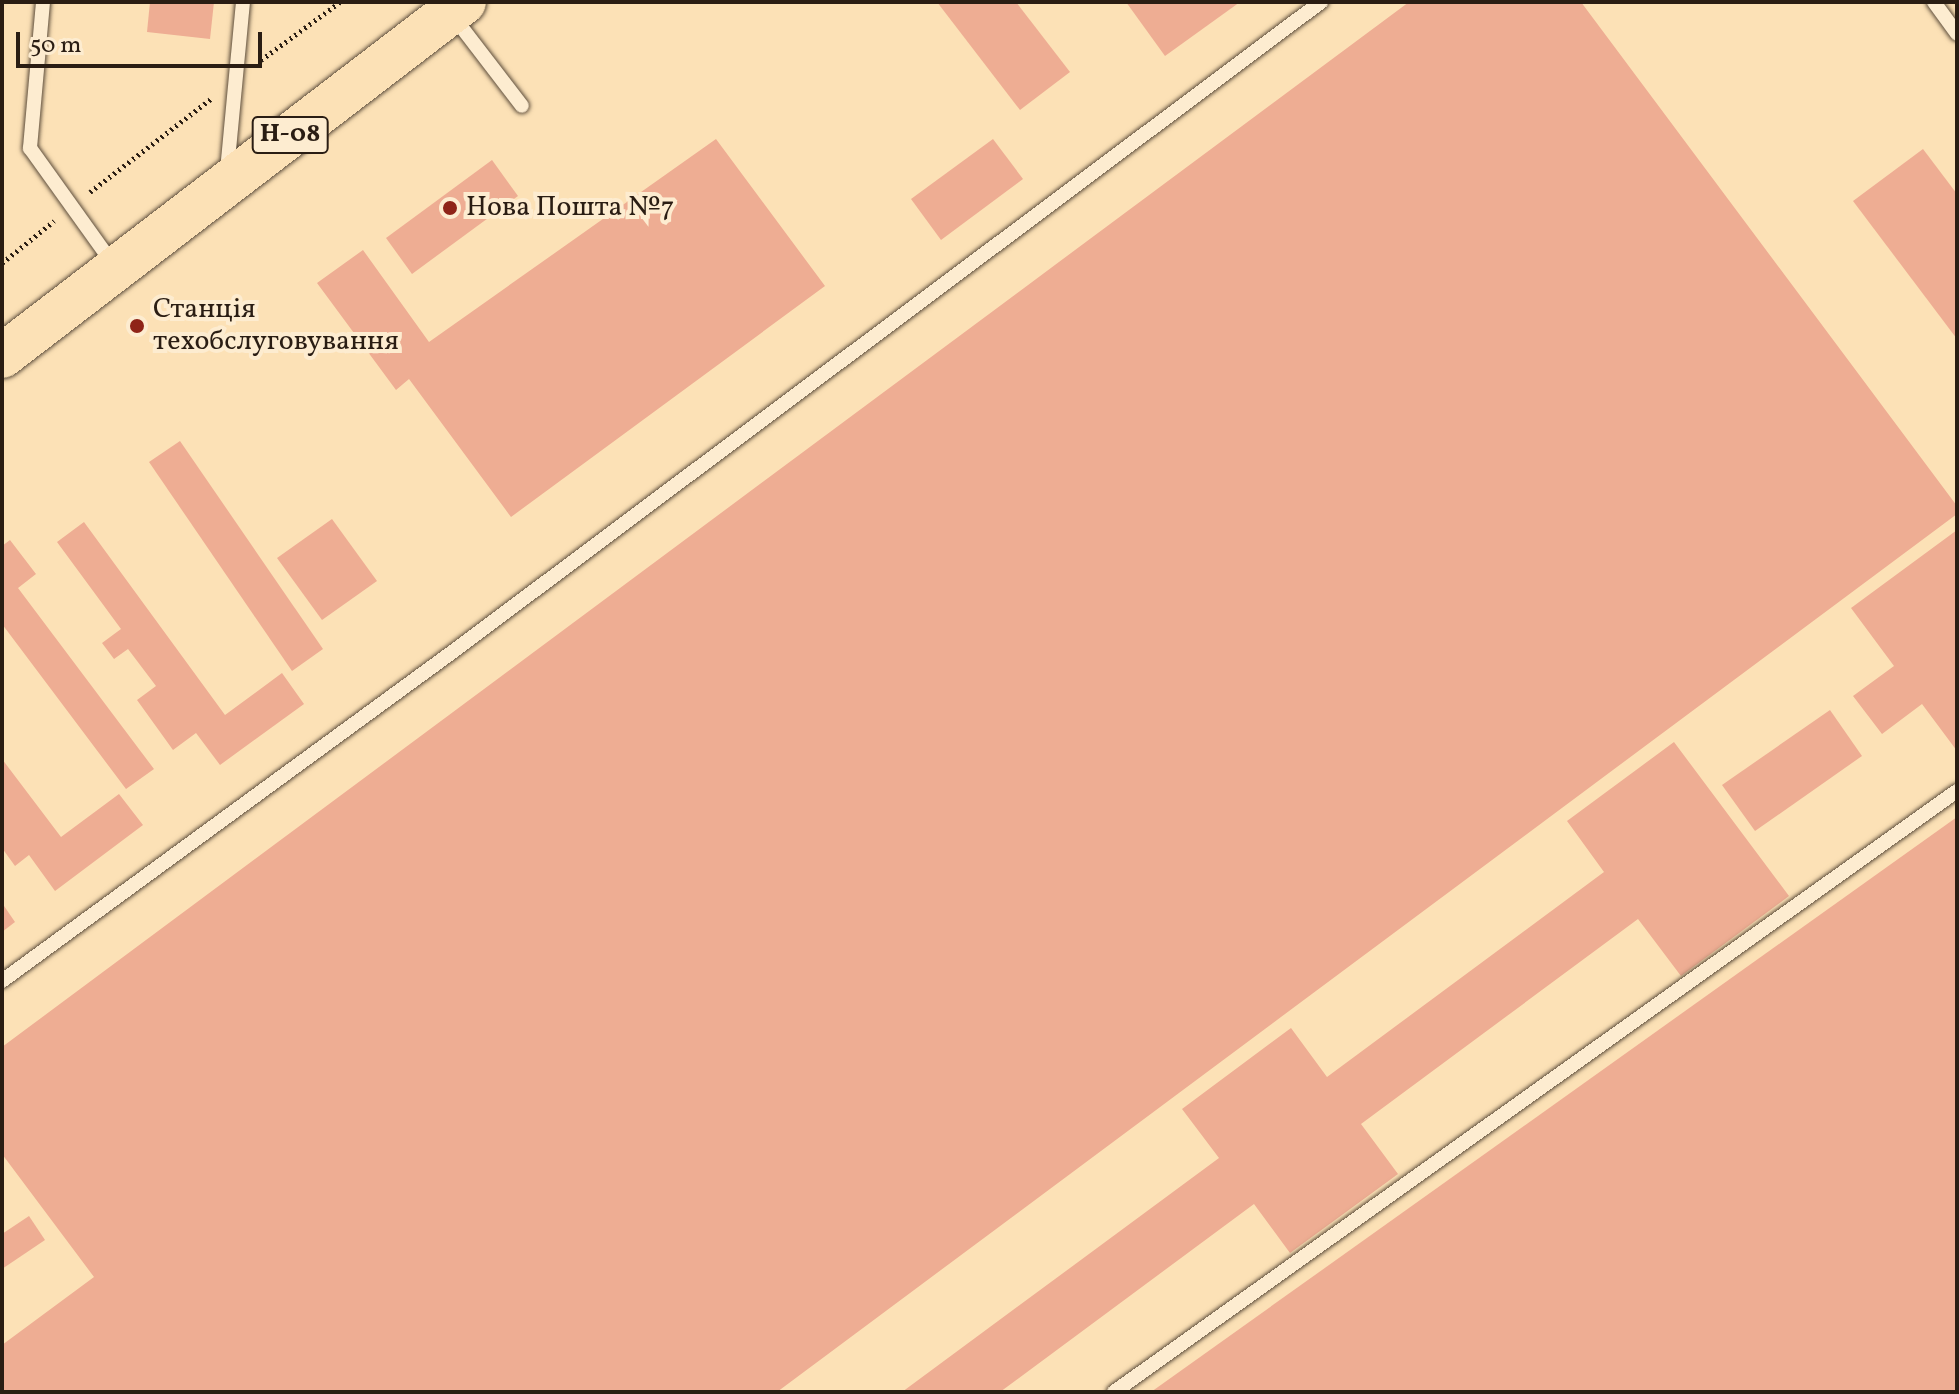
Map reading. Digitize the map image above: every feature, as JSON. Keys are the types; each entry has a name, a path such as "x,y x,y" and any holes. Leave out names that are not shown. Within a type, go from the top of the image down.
{"main road":[{"name":"Н-08","path":"2,356 457,7"}],"lane":[{"path":"43,2 30,148 116,268"},
{"path":"226,183 243,2"},
{"path":"2,981 451,653 1321,2"},
{"path":"1934,2 1957,34"},
{"path":"457,7 522,106"},
{"path":"1114,1392 1957,791"}],"path":[{"path":"2,263 235,80 340,2"}],"building":[{"path":"150,2 214,2 210,39 147,32"},
{"path":"937,2 1016,2 1070,72 1020,110"},
{"path":"1126,2 1240,2 1165,56"},
{"path":"1409,2 1581,2 1957,506 1957,514 777,1392 2,1392 2,1345 94,1277 2,1154 2,1047"},
{"path":"716,139 825,286 511,517 409,379 396,390 317,283 363,250 429,342"},
{"path":"993,139 1023,179 941,240 911,199"},
{"path":"1923,149 1957,194 1957,339 1853,201"},
{"path":"492,160 518,196 412,274 386,238"},
{"path":"180,441 323,649 292,671 149,462"},
{"path":"332,519 377,581 322,620 277,558"},
{"path":"84,522 225,715 282,673 304,704 220,765 196,733 173,750 137,700 156,686 128,649 114,659 102,643 121,629 57,542"},
{"path":"1957,530 1957,751 1922,704 1882,734 1853,696 1894,666 1851,608"},
{"path":"10,540 36,574 18,588 154,769 126,789 2,624 2,546"},
{"path":"1830,710 1862,756 1755,831 1722,785"},
{"path":"1674,742 1789,896 1681,976 1638,919 1361,1124 1398,1174 1290,1253 1254,1204 1000,1392 902,1392 1219,1158 1182,1109 1291,1028 1327,1077 1604,872 1567,821"},
{"path":"2,759 61,837 119,794 143,825 55,891 29,855 15,866 2,848"},
{"path":"1957,817 1957,1392 1151,1392"},
{"path":"2,903 15,922 2,932"},
{"path":"29,1216 45,1240 2,1269 2,1234"}],"place":[{"name":"Нова Пошта №7","path":"450,208"},
{"name":"Станція техобслуговування","path":"137,326"}]}
